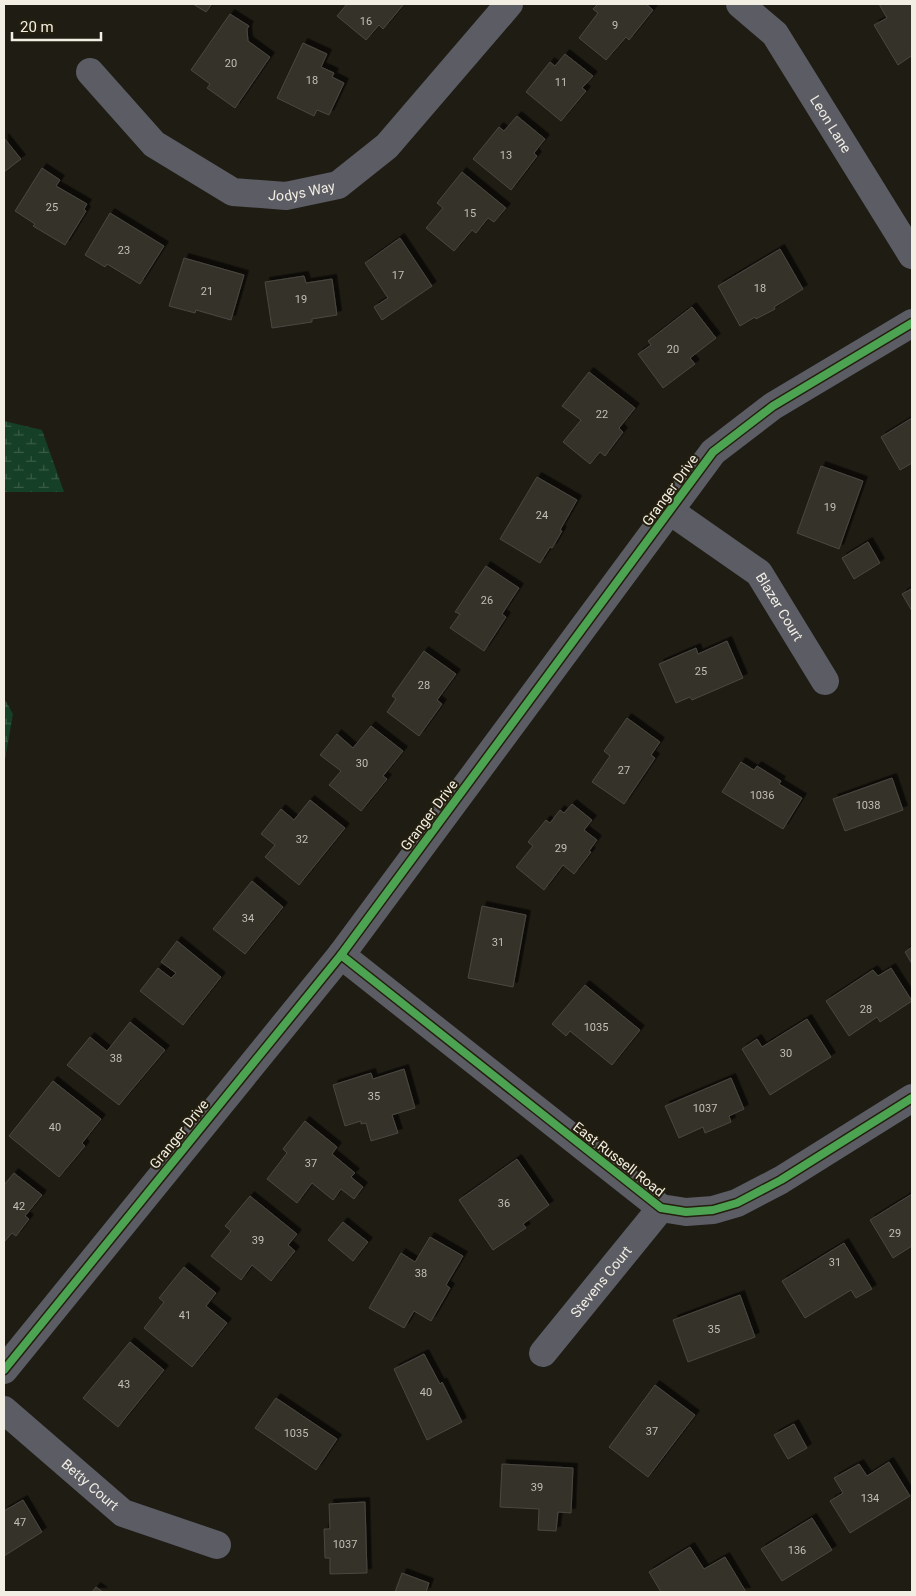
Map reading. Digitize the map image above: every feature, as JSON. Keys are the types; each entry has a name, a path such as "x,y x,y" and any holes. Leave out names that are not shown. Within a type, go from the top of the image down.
{"street":[{"name":"Jodys Way","path":"90,72 154,144 233,192 286,196 338,185 387,146 509,4"},
{"name":"Leon Lane","path":"740,4 775,34 912,255"},
{"name":"Granger Drive","path":"4,1370 341,955 714,452 772,406 912,323"},
{"name":"Blazer Court","path":"670,512 759,573 825,681"},
{"name":"East Russell Road","path":"341,955 661,1208 686,1212 713,1210 737,1203 781,1180 912,1098"},
{"name":"Stevens Court","path":"542,1353 661,1208"},
{"name":"Betty Court","path":"4,1410 123,1513 217,1545"}],"green space":[{"path":"4,421 42,430 64,492 4,492"},
{"path":"4,698 13,714 5,759 4,759"}],"building":[{"path":"193,4 212,4 206,12"},
{"path":"347,4 404,4 383,29 379,25 366,40 337,16"},
{"path":"596,4 646,4 653,10 629,40 626,37 606,60 579,38 598,13 593,9"},
{"path":"879,4 912,4 912,58 911,56 898,65 874,25 887,18"},
{"path":"230,14 249,26 247,29 248,41 270,57 235,108 207,88 210,84 191,70"},
{"path":"303,43 327,54 321,67 334,73 332,77 344,83 329,115 317,110 314,116 277,98"},
{"path":"565,54 593,76 582,88 586,91 561,121 526,92 550,62 555,66"},
{"path":"517,116 545,139 534,153 537,156 511,190 473,159 499,127 504,131"},
{"path":"4,138 21,159 4,172"},
{"path":"42,168 60,180 56,186 87,204 84,209 86,211 65,245 33,226 35,224 15,211"},
{"path":"462,172 506,208 494,222 488,218 476,233 472,230 454,251 426,228 443,208 437,203"},
{"path":"110,213 164,246 140,284 107,264 105,267 85,255"},
{"path":"400,238 432,286 382,320 374,307 388,298 365,263"},
{"path":"780,249 803,289 774,307 775,309 756,319 755,317 740,326 718,286"},
{"path":"184,258 244,275 231,320 196,310 195,313 169,306"},
{"path":"304,276 306,283 332,279 337,315 312,319 312,322 272,328 265,282"},
{"path":"692,307 716,338 690,358 695,364 663,388 638,354 651,345 648,341"},
{"path":"589,372 635,408 619,428 623,432 605,456 600,452 590,464 563,442 581,420 562,406"},
{"path":"912,418 912,463 900,470 881,437"},
{"path":"821,466 863,481 839,549 797,533"},
{"path":"537,477 577,500 560,530 562,531 540,563 500,539"},
{"path":"868,542 880,563 854,579 842,558"},
{"path":"486,566 519,588 502,614 506,617 484,651 450,628 460,614 455,612"},
{"path":"911,589 912,591 912,611 902,594"},
{"path":"727,641 743,678 692,700 690,697 676,703 659,664 696,648 698,654"},
{"path":"424,651 456,674 437,700 442,704 419,736 387,712 396,699 392,696"},
{"path":"627,718 660,742 651,755 655,758 624,804 592,782 610,756 604,751"},
{"path":"371,726 403,751 383,776 387,779 361,811 329,785 341,771 320,755 337,734 353,748"},
{"path":"741,762 754,770 757,766 781,781 779,784 802,798 783,829 722,792"},
{"path":"892,778 903,810 845,831 833,799"},
{"path":"310,800 345,828 299,885 265,857 275,845 261,834 281,809 294,820"},
{"path":"572,804 592,820 584,830 597,840 589,851 591,852 574,874 563,865 544,890 516,867 533,846 528,842 546,820 550,823 560,810 564,813"},
{"path":"252,881 283,907 245,954 213,929"},
{"path":"482,906 526,915 513,987 468,978"},
{"path":"177,941 221,977 183,1025 140,991 158,968 171,978 176,973 161,962"},
{"path":"912,947 912,964 905,952"},
{"path":"891,968 912,1001 880,1022 877,1017 849,1036 826,1001 873,970 878,976"},
{"path":"585,985 640,1030 612,1065 570,1031 566,1036 552,1024"},
{"path":"807,1019 831,1057 770,1095 742,1049 757,1039 762,1047"},
{"path":"130,1022 165,1050 119,1105 67,1065 90,1037 107,1051"},
{"path":"404,1069 415,1108 392,1115 398,1133 371,1141 366,1123 361,1124 361,1121 345,1126 333,1085 371,1073 373,1079"},
{"path":"731,1078 744,1109 729,1116 731,1122 705,1133 703,1127 679,1138 665,1106"},
{"path":"53,1081 101,1119 82,1143 85,1146 59,1177 9,1136"},
{"path":"305,1121 337,1147 332,1154 355,1173 351,1177 363,1187 354,1199 341,1189 333,1200 312,1183 297,1203 267,1179 287,1153 283,1149"},
{"path":"517,1159 549,1205 523,1224 526,1228 493,1250 459,1200"},
{"path":"14,1173 42,1195 25,1216 29,1219 16,1236 12,1233 4,1242 4,1185"},
{"path":"912,1194 912,1246 893,1258 870,1220"},
{"path":"250,1196 297,1234 288,1245 295,1251 271,1281 252,1265 241,1280 211,1256 231,1231 225,1226"},
{"path":"343,1222 368,1242 353,1261 328,1240"},
{"path":"430,1237 463,1256 446,1285 450,1288 431,1321 414,1311 404,1328 369,1308 401,1253 415,1262"},
{"path":"844,1243 872,1289 856,1298 851,1290 805,1318 782,1281"},
{"path":"184,1267 216,1293 206,1306 227,1323 192,1367 144,1328 164,1302 159,1298"},
{"path":"740,1295 755,1337 688,1362 673,1320"},
{"path":"130,1342 164,1370 118,1427 83,1398"},
{"path":"424,1354 440,1384 442,1382 462,1422 427,1440 394,1369"},
{"path":"655,1385 695,1415 648,1477 609,1447"},
{"path":"276,1398 337,1439 316,1470 255,1428"},
{"path":"794,1424 807,1448 788,1459 774,1435"},
{"path":"889,1462 910,1496 850,1533 830,1501 843,1493 834,1478 859,1464 867,1476"},
{"path":"502,1464 573,1468 571,1513 558,1512 556,1531 538,1530 539,1509 500,1507"},
{"path":"23,1500 42,1532 4,1556 4,1511"},
{"path":"365,1502 367,1573 330,1574 330,1558 325,1558 324,1529 330,1529 329,1504"},
{"path":"812,1518 832,1550 782,1581 761,1549"},
{"path":"690,1547 704,1569 725,1557 746,1592 661,1592 649,1572"},
{"path":"402,1573 429,1583 426,1592 395,1592"},
{"path":"96,1587 103,1592 92,1592"}],"cycle path":[{"path":"4,1370 341,955 713,452 773,406 912,323"},
{"path":"341,955 661,1208 686,1212 713,1210 737,1203 781,1180 912,1098"}]}
